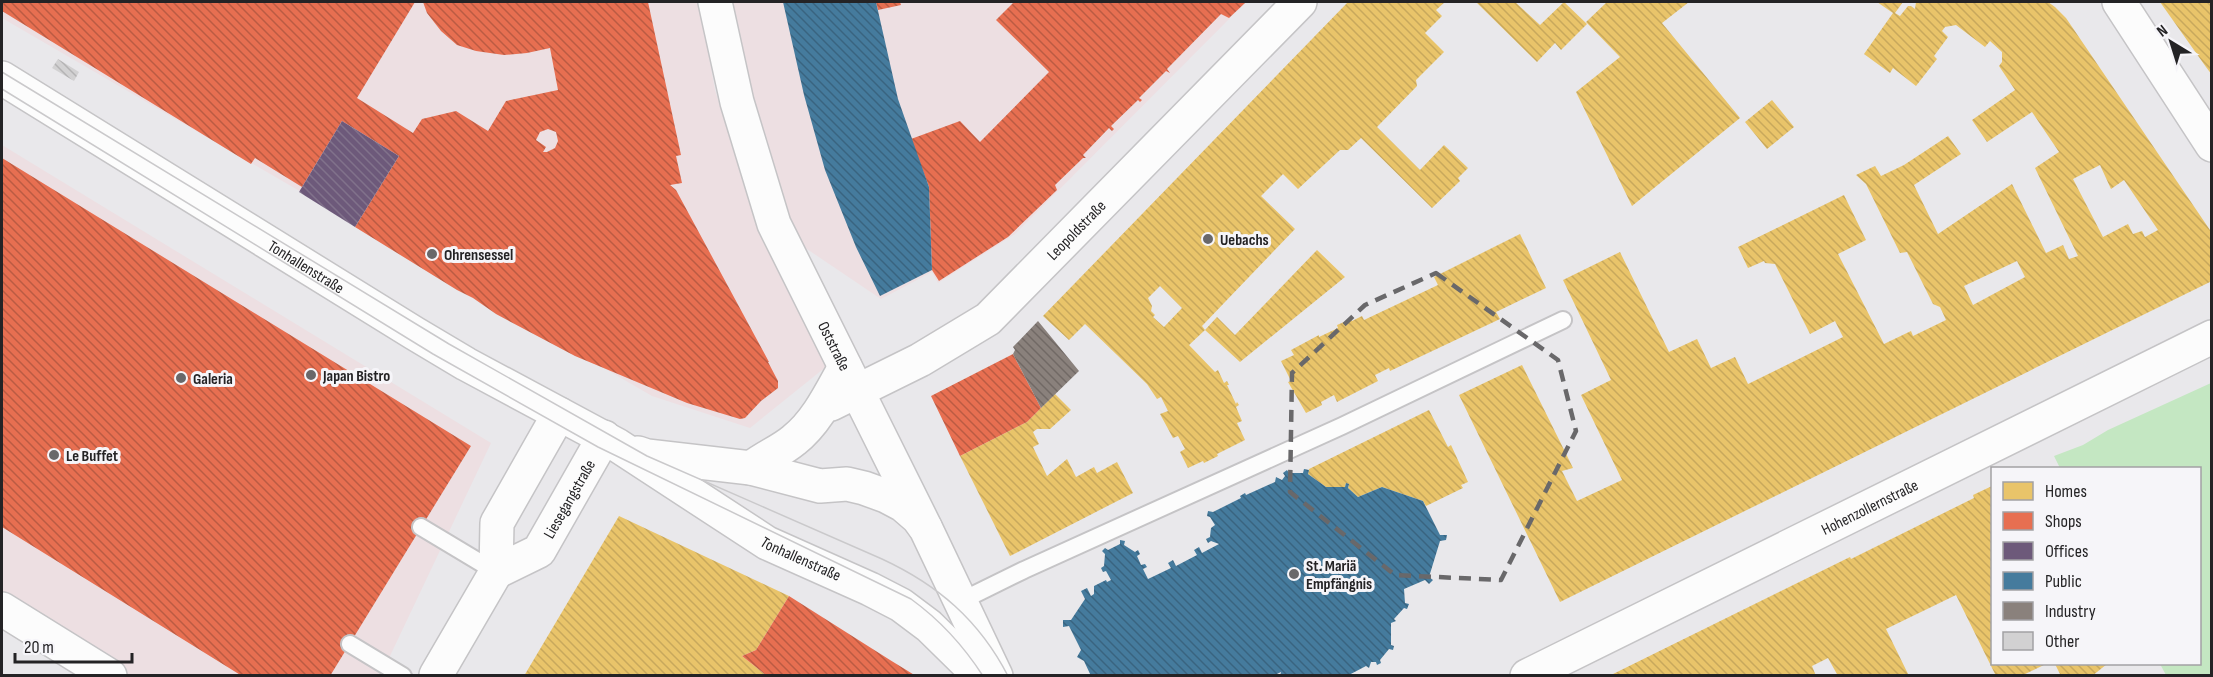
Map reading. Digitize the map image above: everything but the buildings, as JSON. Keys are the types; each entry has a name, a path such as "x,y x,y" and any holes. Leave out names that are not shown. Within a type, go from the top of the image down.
{"street":[{"name":"Oststraße","path":"715,2 737,102 774,224 996,675"},
{"name":"Leopoldstraße","path":"852,379 920,360 988,319 1300,2"},
{"path":"2119,2 2211,145"},
{"name":"Tonhallenstraße","path":"2,78 425,339 610,441 768,543 901,605 929,626 980,675"},
{"name":"Hohenzollernstraße","path":"1527,675 2211,337"},
{"path":"751,468 795,439 819,410 852,379"},
{"path":"436,675 496,572 497,523 559,414"},
{"name":"Tonhallenstraße","path":"610,441 647,456 751,468 820,486 847,484 875,492 903,506 918,518 926,529"},
{"name":"Liesegangstraße","path":"496,572 539,550 610,441"},
{"path":"4,615 110,675"}],"lane":[{"path":"961,601 1024,570 1342,426 1563,320"},
{"path":"421,527 496,572"},
{"path":"350,644 403,675"}],"highlighted area":[{"path":"1436,273 1558,360 1576,431 1501,580 1395,575 1290,492 1292,373 1365,305"}],"shaded area":[{"path":"2,2 699,2 715,90 758,229 827,366 750,428 652,396 2,18"},
{"path":"730,2 1246,2 1015,234 938,283 932,272 881,299 798,243 749,98"},
{"name":"Galeria","path":"2,145 491,443 381,675 119,675 2,601"}],"green space":[{"path":"2211,383 2211,675 2166,675 2161,665 2201,665 2201,467 2060,467 2054,456 2083,445 2108,430"}],"tram line":[{"path":"2,72 449,344 647,456 882,559 921,580 955,606 970,621 997,656 1008,676"},
{"path":"2,89 433,354 598,447 911,599 950,634 983,676"}],"place":[{"name":"Uebachs","path":"1208,239"},
{"name":"Ohrensessel","path":"432,254"},
{"name":"Japan Bistro","path":"311,375"},
{"name":"Galeria","path":"181,378"},
{"name":"Le Buffet","path":"54,455"},
{"name":"St. Mariä Empfängnis","path":"1294,574"}]}
